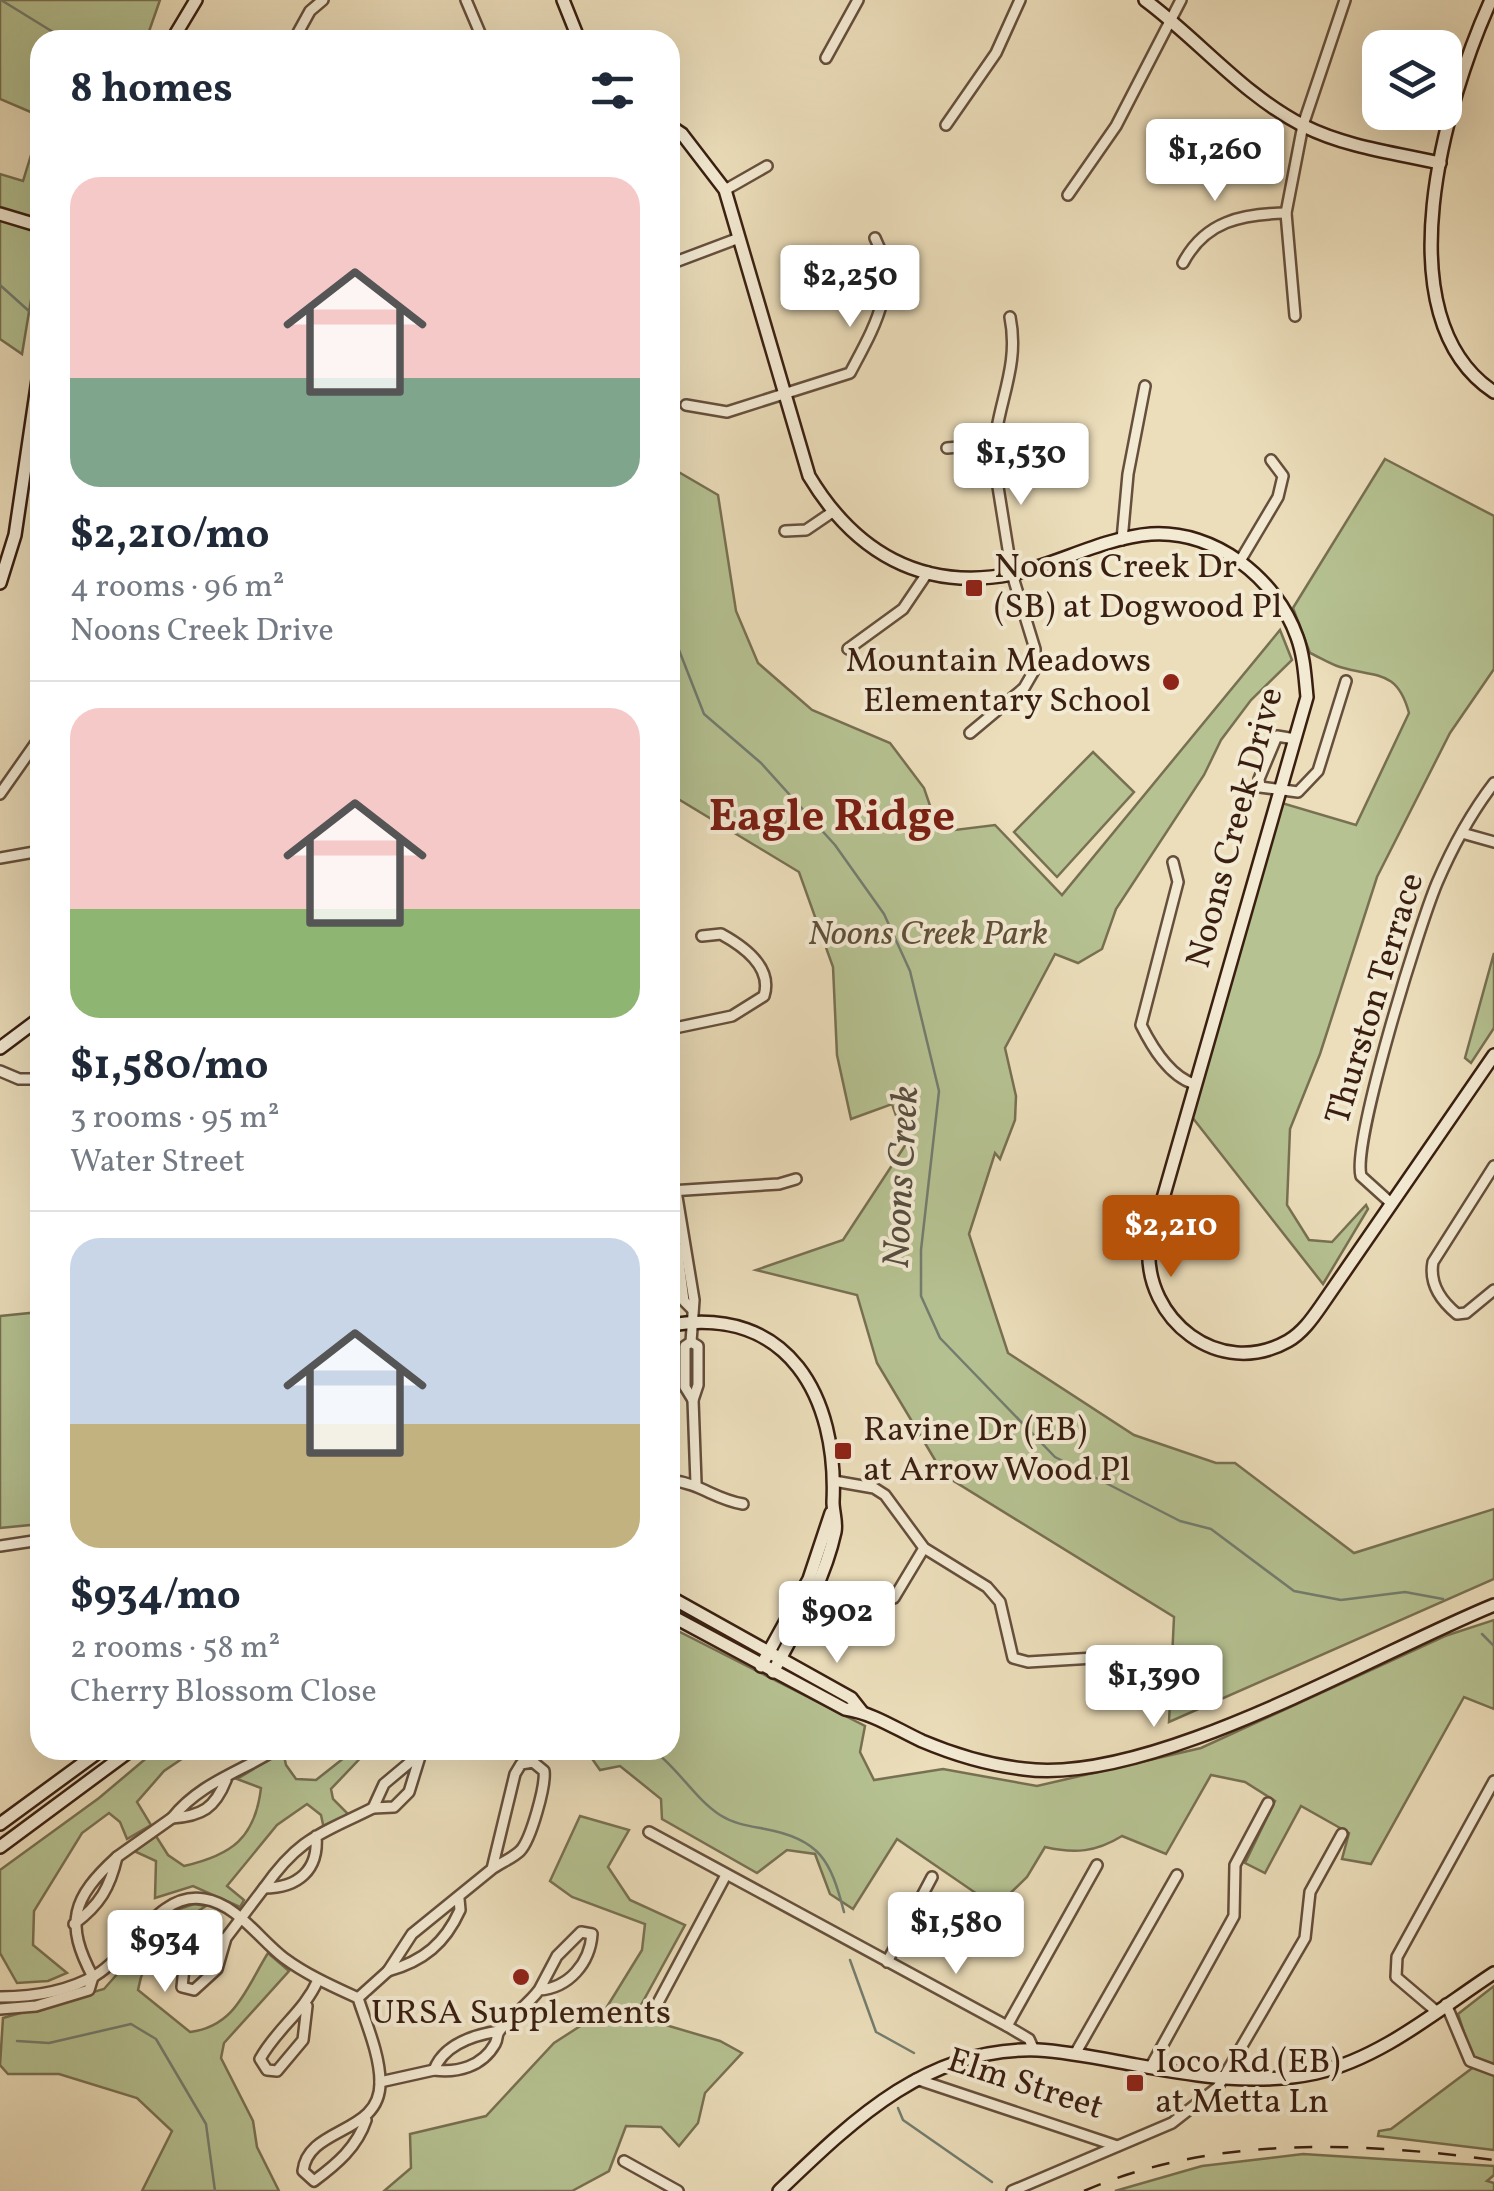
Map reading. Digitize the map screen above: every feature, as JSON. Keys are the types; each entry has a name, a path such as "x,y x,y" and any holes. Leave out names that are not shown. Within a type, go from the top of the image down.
{"street":[{"path":"178,30 196,0"},
{"path":"300,30 310,11 323,0"},
{"path":"466,0 479,30"},
{"path":"563,0 575,30"},
{"path":"826,58 858,0"},
{"path":"946,125 996,53 1020,0"},
{"path":"1145,0 1237,80 1303,125 1343,142 1440,162"},
{"path":"1068,195 1116,126 1181,0"},
{"path":"1295,316 1286,213 1303,125 1346,0"},
{"path":"1491,0 1462,71 1440,162 1434,258 1440,322 1460,360 1494,392"},
{"name":"Noons Creek Drive","path":"680,133 725,190 809,476 831,513 858,541 928,572 972,578 1012,574 1152,534 1194,538 1240,561 1269,586 1296,634 1306,697 1155,1221 1148,1266 1160,1305 1193,1338 1232,1351 1288,1341 1321,1306 1494,1055"},
{"path":"725,190 766,166"},
{"path":"1183,262 1194,241 1222,222 1252,214 1286,213"},
{"path":"0,214 30,223"},
{"path":"680,260 739,238"},
{"path":"686,405 727,412 850,372 885,299 885,258 875,238"},
{"path":"970,733 1024,688 1036,669 1035,649 1012,574 994,444 1016,347 1010,316"},
{"path":"1122,540 1128,474 1145,386"},
{"path":"0,583 18,518 30,435"},
{"path":"948,448 994,444"},
{"path":"1240,561 1278,497 1282,476 1271,460"},
{"path":"784,531 806,530 831,513"},
{"path":"848,650 903,609 928,572"},
{"path":"1295,739 1276,736 1258,780 1260,787 1298,792 1318,771 1346,681"},
{"path":"0,794 30,751"},
{"name":"Thurston Terrace","path":"1392,1204 1361,1176 1362,1132 1432,899 1462,833 1494,784"},
{"path":"1462,833 1494,842"},
{"path":"0,858 30,853"},
{"path":"1174,862 1178,882 1141,1024 1151,1046 1181,1080 1194,1084"},
{"path":"680,1027 732,1016 764,996 765,977 751,954 721,934 702,936"},
{"path":"0,1048 30,1026"},
{"path":"0,1071 30,1079"},
{"path":"1494,1166 1432,1262 1430,1278 1446,1305 1457,1314 1466,1313 1494,1290"},
{"path":"680,1191 779,1184 796,1179"},
{"path":"680,1231 683,1248 688,1252 692,1342 698,1346 694,1400 696,1483"},
{"path":"680,1321 692,1316 753,1334 797,1366 814,1387 828,1421 836,1526 823,1572 775,1654 760,1666"},
{"path":"680,1481 696,1483 724,1500 743,1504"},
{"path":"834,1481 868,1487 886,1496 924,1548 994,1594 1006,1619 1004,1652 1020,1662 1094,1658"},
{"path":"0,1546 30,1542"},
{"path":"894,1598 924,1548"},
{"path":"680,1602 850,1698 862,1712"},
{"path":"680,1621 845,1709 862,1712 973,1760 1026,1770 1071,1771 1176,1744 1494,1605"},
{"path":"773,1672 775,1654"},
{"path":"0,1824 87,1760"},
{"path":"0,1848 118,1760"},
{"path":"0,2010 36,2006 89,1990 93,1977 78,1948 74,1924 90,1882 117,1857 172,1818 200,1788 211,1781 226,1780 259,1760"},
{"path":"373,1808 384,1784 411,1760"},
{"path":"226,1938 208,1945 184,1968 182,1987 194,1990 217,1968 226,1938 290,1852 373,1808 394,1808 409,1792 418,1760"},
{"path":"358,1998 388,1971 412,1934 520,1851 546,1781 544,1770 533,1762 521,1764 515,1774 492,1869"},
{"path":"172,1818 199,1816 220,1798 226,1780"},
{"path":"1494,1782 1397,1957 1396,1978 1441,2008 1470,2062 1494,2070"},
{"path":"1150,2068 1234,1916 1236,1866 1268,1803"},
{"path":"649,1832 1007,2026 1029,2039 1034,2050"},
{"path":"1012,2191 1172,2123 1222,2079 1304,1938 1310,1892 1342,1834"},
{"path":"264,1888 284,1888 309,1870 318,1856 316,1836"},
{"path":"74,1924 93,1910 110,1886 117,1857"},
{"path":"1007,2026 1096,1865"},
{"path":"652,2014 726,1874"},
{"path":"1075,2054 1177,1874"},
{"path":"887,1962 932,1877"},
{"path":"388,1971 414,1964 437,1947 460,1910 459,1898"},
{"path":"0,1996 47,1994 93,1977 132,1947 163,1908 177,1900 205,1899 242,1920 282,1956 318,1980 358,1998"},
{"path":"434,2070 438,2059 460,2043 499,2031 522,2013 557,1956 581,1932 592,1934 590,1952 572,1976 553,1989 539,1990"},
{"path":"780,2191 858,2114 916,2078 955,2064 1034,2050 1222,2079 1283,2078 1350,2062 1494,1972"},
{"path":"307,2006 276,2032 260,2059 267,2070 278,2071 304,2040 307,2006 318,1980"},
{"path":"358,1998 380,2082 366,2120 354,2146 314,2181 303,2170 304,2160 317,2146 366,2120"},
{"path":"380,2082 434,2070 456,2074 482,2058 494,2046 499,2031"},
{"name":"Elm Street","path":"916,2078 1117,2146"},
{"path":"624,2161 678,2191"}],"green space":[{"path":"0,0 160,0 150,30 30,30 30,112 0,99"},
{"path":"30,158 30,306 22,354 0,339 0,174 23,181"},
{"path":"1385,459 1494,516 1494,669 1450,733 1377,877 1320,1054 1290,1129 1287,1205 1309,1240 1332,1242 1366,1205 1368,1209 1323,1284 1192,1117 1282,803 1356,825 1409,713 1398,688 1383,677 1336,666 1310,653 1293,608"},
{"name":"Noons Creek Park","path":"680,473 718,495 736,611 758,663 812,710 890,743 924,788 939,832 995,825 1062,895 1280,630 1292,660 1251,700 1221,740 1204,775 1116,909 1102,949 1078,963 1055,954 1005,1048 1016,1096 1015,1120 1000,1159 995,1153 969,1234 1008,1353 1134,1435 1216,1463 1235,1463 1354,1553 1494,1509 1494,1579 1169,1722 1174,1617 944,1475 877,1363 857,1295 756,1270 843,1240 906,1144 892,1104 851,1119 837,1055 833,967 799,872 680,800"},
{"path":"1093,752 1134,792 1057,877 1014,832"},
{"path":"1494,953 1494,1028 1471,1063 1465,1058"},
{"path":"30,1313 30,1525 0,1528 0,1316"},
{"path":"1494,1620 1494,1709 1464,1697 1371,1864 1342,1859 1349,1833 1301,1806 1265,1873 1245,1863 1275,1801 1245,1782 1211,1775 1166,1854 1122,1836 1085,1850 1045,1847 1027,1877 996,1907 897,1839 853,1909 830,1894 815,1854 787,1850 757,1873 662,1819 661,1799 620,1766 600,1770 593,1760 680,1760 680,1632 865,1726 860,1752 874,1780 943,1769 1037,1786 1201,1748 1445,1636"},
{"path":"144,1760 180,1760 164,1771 137,1802 151,1825 127,1839 120,1822 109,1813 82,1833 34,1911 33,1945 67,1973 48,1981 17,1983 0,1953 0,1870"},
{"path":"268,1760 285,1760 296,1779 316,1780 341,1760 359,1760 331,1789 333,1799 349,1815 324,1829 321,1815 307,1804 277,1825 227,1886 244,1900 240,1907 193,1886 155,1898 156,1861 134,1851 156,1836 168,1855 184,1866 228,1850 247,1832 261,1788 237,1779"},
{"path":"580,1816 629,1830 608,1867 630,1900 685,1925 635,2016 720,2041 742,2053 705,2093 698,2123 679,2146 661,2127 626,2126 609,2171 572,2191 384,2191 411,2168 410,2134 486,2116 554,2043 605,2010 642,1950 645,1924 572,1897 550,1881"},
{"path":"194,1904 206,1906 162,1941 141,1976 138,1990 190,2032 206,2028 229,2014 268,1953 289,1971 224,2043 221,2058 253,2121 257,2147 279,2191 142,2191 172,2131 137,2098 59,2074 8,2074 0,2065 3,2018 104,1989 173,1911"},
{"path":"1494,1986 1494,2150 1378,2136 1379,2131 1391,2129 1475,2066 1458,2014"},
{"path":"1303,2154 1494,2166 1494,2175 1487,2181 1494,2183 1494,2191 1115,2191 1202,2166"}],"waterway":[{"name":"Noons Creek","path":"1,0 50,30"},
{"path":"0,285 30,312"},
{"name":"Noons Creek","path":"680,653 704,714 761,763 835,845 884,914 910,971 939,1091 921,1250 921,1296 940,1338 1055,1457 1180,1521 1211,1529 1294,1591 1341,1600 1405,1592 1443,1599"},
{"name":"Noons Creek","path":"1482,1634 1494,1646"},
{"path":"664,1760 720,1815 784,1833 811,1846 828,1866 844,1912"},
{"path":"850,1960 876,2032 914,2053"},
{"path":"17,2041 49,2043 131,2024 156,2039 206,2124 215,2191"},
{"path":"898,2108 903,2120 992,2182"}],"railway":[{"path":"1084,2191 1183,2160 1287,2148 1391,2149 1494,2160"}],"place":[{"name":"Noons Creek Dr (SB) at Dogwood Pl","path":"974,588"},
{"name":"Mountain Meadows Elementary School","path":"1171,682"},
{"name":"Ravine Dr (EB) at Arrow Wood Pl","path":"843,1451"},
{"name":"URSA Supplements","path":"521,1977"},
{"name":"Ioco Rd (EB) at Metta Ln","path":"1135,2083"}],"district":[{"name":"Eagle Ridge","path":"832,818"}]}
